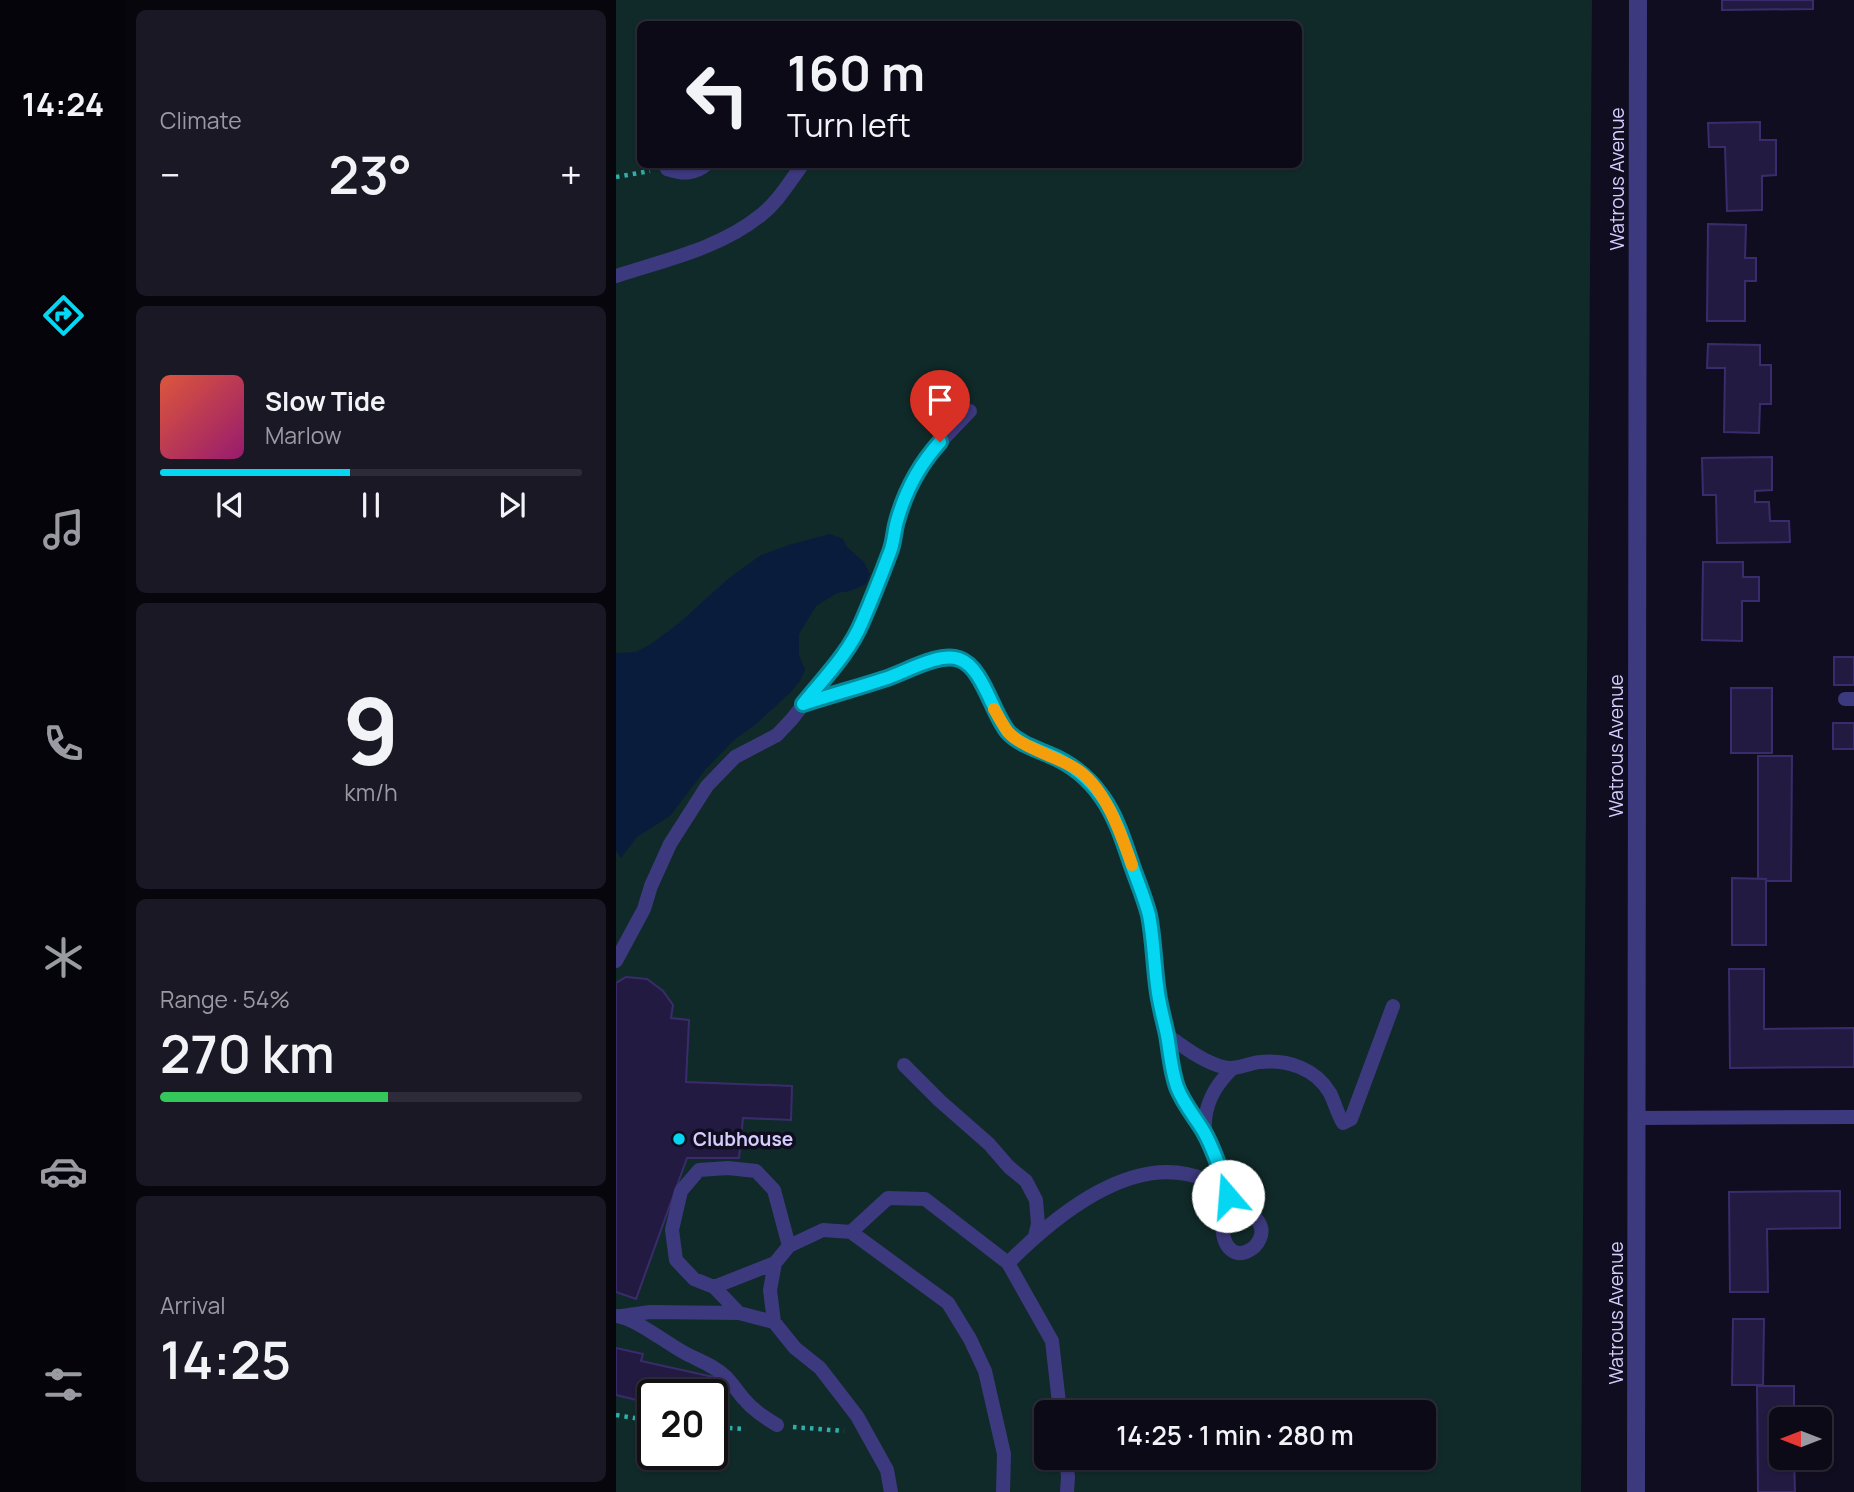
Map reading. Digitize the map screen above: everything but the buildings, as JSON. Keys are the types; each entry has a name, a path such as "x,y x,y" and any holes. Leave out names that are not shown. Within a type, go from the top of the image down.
{"street":[{"name":"Watrous Avenue","path":"1636,1492 1638,0"}],"lane":[{"path":"667,169 691,173 702,168"},
{"path":"616,276 684,254 741,228 764,213 800,168"},
{"path":"616,961 643,909 670,844 708,786 735,757 777,735 835,666 861,626 891,550 901,508 918,472 929,454 971,411"},
{"path":"803,704 900,674 926,663 956,658 967,663 979,678 1009,733 1035,749 1076,768 1085,776 1104,799 1125,843 1148,913 1158,996 1177,1087 1205,1134 1228,1196 1208,1180 1190,1175 1154,1174 1134,1177 1087,1198 1035,1236 1007,1263"},
{"path":"1167,1035 1224,1068 1270,1061 1308,1070 1320,1079 1328,1090 1343,1123 1351,1119 1393,1006"},
{"path":"904,1065 1026,1181 1036,1200 1038,1224 1035,1236"},
{"path":"1205,1134 1210,1097 1222,1078 1233,1068"},
{"path":"1637,1118 1854,1117"},
{"path":"739,1313 714,1287 694,1279 676,1260 672,1230 681,1192 699,1170 728,1168 756,1171 774,1189 789,1245"},
{"path":"851,1232 888,1198 925,1199 1007,1263 1052,1341 1059,1400"},
{"path":"891,1492 887,1470 857,1416 820,1368 795,1348 774,1322 770,1290 775,1263 789,1245 823,1230 851,1232 948,1303 970,1339 985,1371 1004,1454 1003,1492"},
{"path":"714,1287 775,1263"},
{"path":"619,1316 650,1312 739,1313 774,1322"},
{"path":"619,1316 708,1364 725,1376 760,1415 777,1425"},
{"path":"1067,1470 1067,1492"}],"path":[{"path":"616,177 667,169"},
{"path":"616,1415 637,1418"}],"green space":[{"path":"616,0 1592,0 1581,1492 616,1492"}],"water":[{"path":"830,534 843,539 847,547 864,562 870,574 866,584 837,593 816,606 799,634 799,655 805,670 800,681 755,725 735,739 705,770 670,816 637,837 621,858 616,851 616,653 636,652 651,644 678,624 729,578 761,555"}],"slow traffic":[{"path":"994,709 1009,733 1035,749 1076,768 1085,776 1104,799 1125,843 1132,865"}],"place":[{"name":"Clubhouse","path":"679,1139"}],"route":[{"path":"940,442 918,472 901,508 891,550 861,626 835,666 803,704 900,674 926,663 956,658 974,670 1009,733 1035,749 1076,768 1085,776 1104,799 1125,843 1148,913 1158,996 1173,1073 1181,1096 1210,1145 1228,1196"}]}
